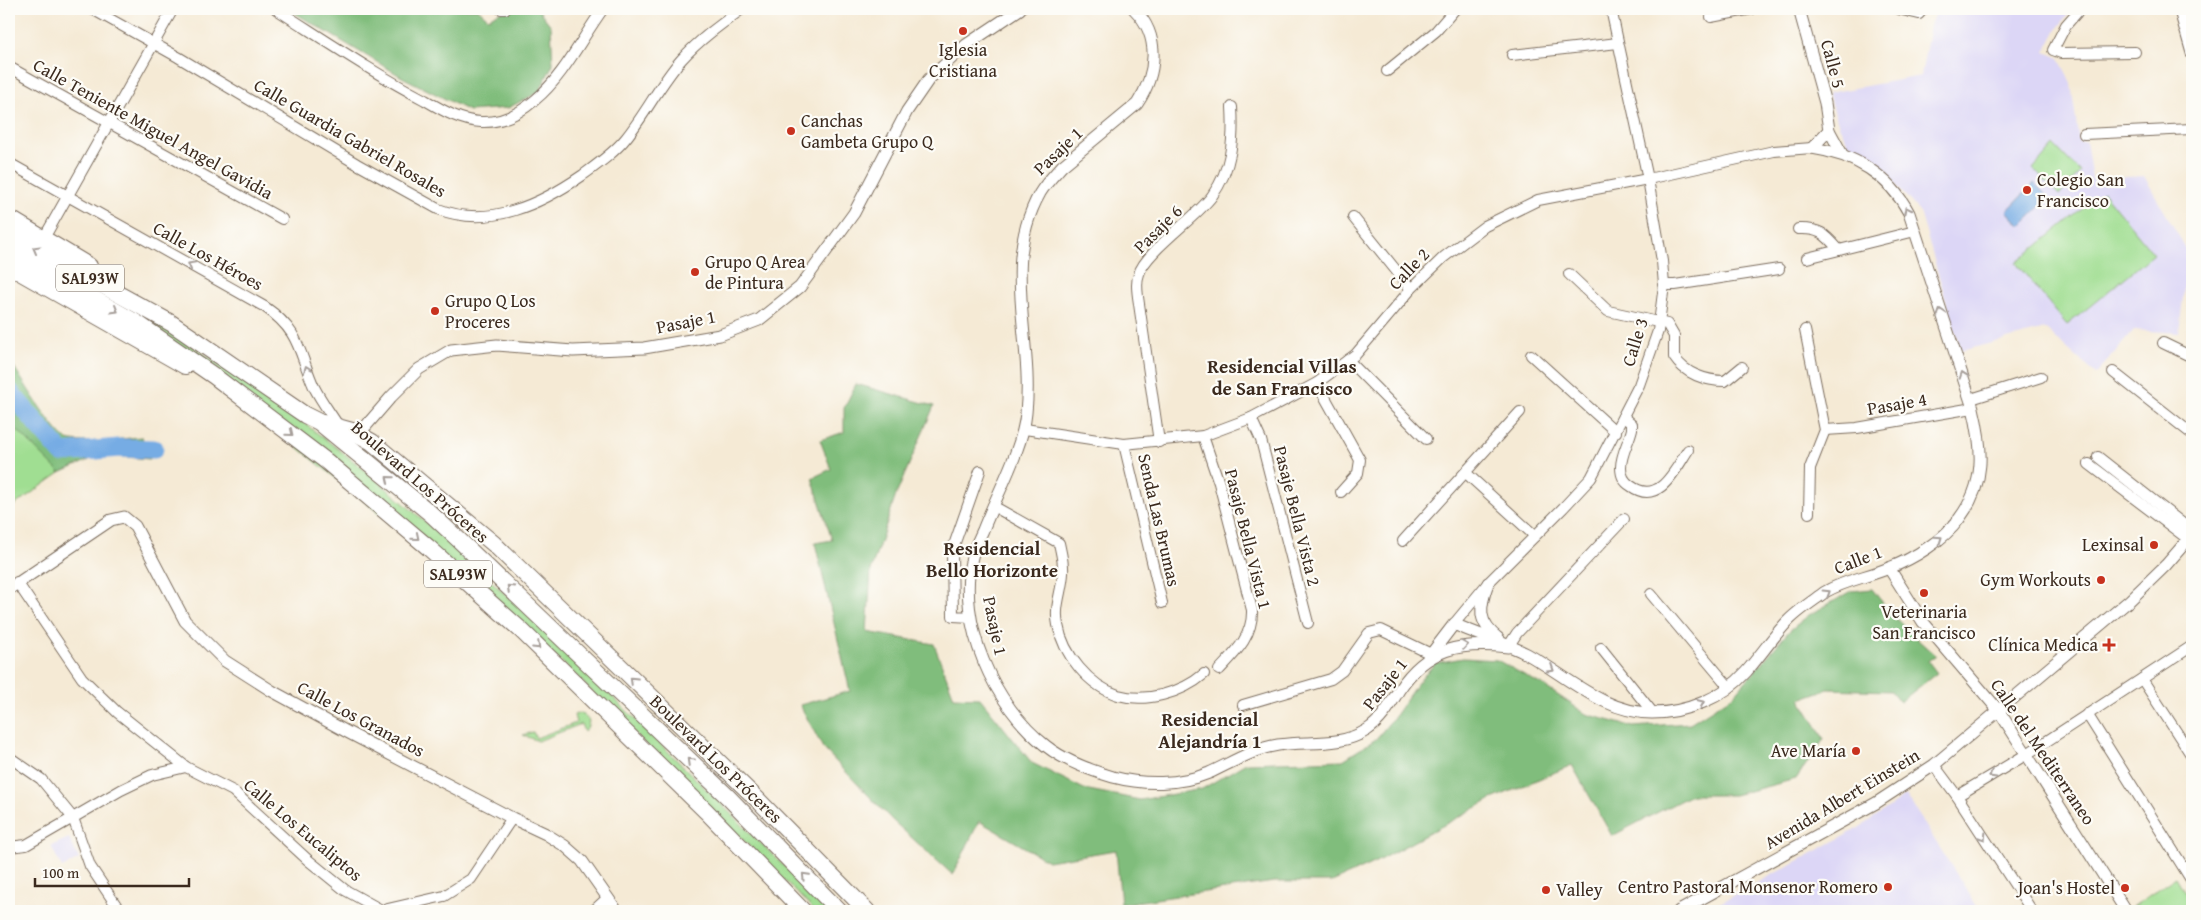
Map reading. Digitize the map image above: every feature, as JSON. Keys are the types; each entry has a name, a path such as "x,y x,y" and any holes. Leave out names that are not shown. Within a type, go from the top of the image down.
{"highway":[{"path":"9,218 140,298 171,322"},
{"name":"Boulevard Los Próceres","path":"9,234 171,322 305,415 319,422 430,513 459,540 769,838 839,911"},
{"name":"SAL93W","path":"9,251 69,292 179,362 270,417 326,461 429,548 522,631 701,806 803,911"},
{"path":"9,266 69,292"},
{"path":"319,422 359,434 414,476 494,544 759,801 867,911"},
{"path":"759,801 769,838"}],"street":[{"name":"Calle Guardia Gabriel Rosales","path":"92,9 178,57 357,164 438,209 451,214 479,216 508,213 546,198 600,163 625,139 681,60 702,39 742,9"},
{"path":"44,238 174,9"},
{"path":"276,9 397,86 451,114 479,122 494,122 507,118 536,99 561,71 603,9"},
{"name":"Pasaje 1","path":"359,434 405,382 429,362 451,350 497,345 573,351 644,348 720,335 759,320 800,287 848,220 907,111 929,79 966,45 1020,9"},
{"name":"Pasaje 1","path":"1134,9 1144,22 1151,36 1153,48 1151,74 1144,92 1137,104 1062,166 1051,178 1040,193 1023,240 1019,262 1019,292 1027,362 1028,398 1025,429 972,556 969,582 971,617 978,646 988,671 997,689 1024,727 1046,746 1070,760 1116,778 1138,781 1181,781 1207,774 1252,752 1276,745 1336,742 1364,732 1379,721 1402,686 1428,657"},
{"path":"1387,71 1436,30 1455,9"},
{"name":"Calle 3","path":"1454,624 1488,583 1591,478 1639,385 1658,331 1664,285 1662,261 1648,179 1611,9"},
{"path":"1711,17 1752,9"},
{"name":"Calle 5","path":"1800,9 1825,103 1829,130 1842,154"},
{"path":"1898,9 1919,14 1923,9"},
{"path":"2080,9 2066,25 2053,50 2061,53 2135,52"},
{"path":"2179,9 2192,55"},
{"path":"1512,55 1618,43"},
{"name":"Calle Teniente Miguel Angel Gavidia","path":"9,67 108,124 282,219"},
{"name":"Pasaje 6","path":"1159,442 1138,297 1139,273 1146,261 1192,219 1214,194 1233,147 1232,107"},
{"path":"2084,134 2192,129"},
{"path":"1812,148 1829,130"},
{"name":"Calle 2","path":"1025,429 1124,444 1159,442 1203,436 1252,418 1295,397 1317,383 1348,360 1387,320 1411,289 1444,257 1485,226 1538,200 1648,179 1774,151 1812,148 1842,154"},
{"name":"Calle 1","path":"1454,624 1526,654 1602,700 1624,710 1653,714 1693,707 1729,687 1745,674 1787,622 1826,592 1860,576 1889,568 1946,535 1965,511 1978,481 1982,452 1972,403 1906,206 1890,186 1862,163 1842,154"},
{"name":"Calle Los Héroes","path":"9,163 265,307 281,318 292,331 315,389 339,427"},
{"path":"1353,217 1411,289"},
{"path":"1798,229 1812,229 1826,235 1839,250"},
{"path":"1807,258 1915,231"},
{"path":"1664,285 1675,285 1779,269"},
{"path":"1569,274 1608,311 1671,326 1674,336 1674,357 1689,372 1705,379 1725,381 1742,367"},
{"path":"1805,330 1825,430 1810,468 1809,513"},
{"path":"2163,343 2192,357"},
{"path":"1531,354 1616,432"},
{"path":"1348,360 1426,439"},
{"path":"2113,372 2192,434"},
{"name":"Pasaje 4","path":"1825,430 1857,428 1972,403 2041,377"},
{"path":"1317,383 1360,460 1358,473 1341,492"},
{"path":"1404,541 1520,412"},
{"path":"1624,417 1632,424 1632,429 1621,460 1623,478 1638,491 1656,491 1663,486 1688,450"},
{"name":"Pasaje Bella Vista 2","path":"1252,418 1261,440 1308,623"},
{"name":"Pasaje Bella Vista 1","path":"1203,436 1219,483 1252,610 1250,629 1242,645 1219,670"},
{"name":"Senda Las Brumas","path":"1124,444 1130,460 1162,603"},
{"path":"2098,457 2189,534"},
{"path":"2089,464 2189,534"},
{"path":"971,617 953,616 952,551 980,471"},
{"path":"1466,474 1535,536"},
{"path":"993,506 1059,543 1063,572 1056,610 1060,638 1070,655 1090,677 1118,695 1145,697 1166,694 1186,687 1204,674"},
{"name":"Calle Los Granados","path":"13,586 111,520 124,517 135,526 186,621 225,661 348,733 546,834 565,846 582,861 617,911"},
{"path":"1508,647 1518,633 1624,519"},
{"name":"Avenida Albert Einstein","path":"1679,911 1876,803 1934,765 2130,600 2166,565 2189,534"},
{"name":"Calle del Mediterraneo","path":"1889,568 1924,622 1999,712 2126,911"},
{"path":"1488,583 1482,599 1482,619 1488,630 1508,647"},
{"name":"Calle Los Eucaliptos","path":"13,586 82,678 117,712 186,767 233,791 345,890 381,911"},
{"path":"1651,594 1729,687"},
{"path":"1428,657 1454,624"},
{"path":"1242,705 1331,679 1342,671 1369,634 1381,630 1428,657 1466,644 1508,647"},
{"path":"1957,796 2027,754 2192,646"},
{"path":"1600,648 1653,714"},
{"path":"2142,679 2192,756"},
{"path":"2087,714 2192,882"},
{"path":"166,772 168,754"},
{"path":"9,757 41,779 72,818 90,866 120,911"},
{"path":"1934,765 1957,796 2032,911"},
{"path":"9,847 26,845 121,790 152,775 186,767"},
{"path":"381,911 444,896 471,879 512,818"},
{"path":"594,911 607,899"}],"shaded area":[{"name":"Colegio San Francisco","path":"1937,9 2072,9 2057,29 2045,52 2059,58 2071,84 2079,142 2086,141 2092,179 2144,176 2188,252 2179,333 2134,330 2096,374 2045,329 1961,351 1920,212 1886,174 1848,143 1839,126 1828,93 1921,76 1930,25"},
{"path":"2181,9 2192,9 2192,45"},
{"path":"1906,795 1980,911 1705,911 1859,828"},
{"path":"69,838 79,859 62,868 51,846"}],"green space":[{"path":"288,9 478,9 488,18 506,9 538,9 551,26 553,64 539,92 508,108 469,111 402,77"},
{"path":"2054,145 2080,172 2059,195 2033,169"},
{"path":"2103,192 2154,254 2067,325 2016,263"},
{"path":"123,305 146,315 283,408 336,447 423,520 542,629 830,911 815,911 564,664"},
{"path":"9,359 54,427 68,440 93,442 142,437 150,459 100,455 60,473 9,422"},
{"path":"856,384 934,406 896,495 871,570 867,632 934,644 954,697 980,698 1032,763 1084,789 1140,800 1202,789 1246,763 1343,760 1376,739 1416,685 1435,663 1463,658 1497,660 1544,686 1586,714 1633,727 1690,723 1734,695 1789,631 1809,615 1852,591 1872,589 1901,624 1936,655 1928,661 1937,673 1900,702 1891,691 1828,689 1800,699 1824,739 1796,779 1734,795 1691,795 1612,836 1572,765 1492,799 1370,865 1332,882 1274,882 1121,904 1116,850 1048,861 979,821 953,875 892,820 823,748 800,705 850,691 815,543 832,540 812,478 831,469 820,440 844,432 844,408"},
{"path":"9,422 60,473 9,509"},
{"path":"583,714 589,721 584,732 581,724 538,741 523,735 533,732 536,738 576,723 574,715"},
{"path":"2176,877 2192,904 2192,911 2128,910"}],"water":[{"path":"2034,183 2049,198 2021,226 2007,211"}],"waterway":[{"path":"9,391 62,453 119,448 154,449"}],"place":[{"name":"Iglesia Cristiana","path":"963,31"},
{"name":"Canchas Gambeta Grupo Q","path":"791,131"},
{"name":"Colegio San Francisco","path":"2027,190"},
{"name":"Grupo Q Area de Pintura","path":"695,272"},
{"name":"Grupo Q Los Proceres","path":"435,311"},
{"name":"Lexinsal","path":"2154,545"},
{"name":"Gym Workouts","path":"2101,580"},
{"name":"Veterinaria San Francisco","path":"1924,593"},
{"name":"Clínica Medica","path":"2109,645"},
{"name":"Ave María","path":"1856,751"},
{"name":"Centro Pastoral Monsenor Romero","path":"1888,887"},
{"name":"Joan's Hostel","path":"2125,888"},
{"name":"Valley","path":"1546,890"}],"district":[{"name":"Residencial Villas de San Francisco","path":"1282,377"},
{"name":"Residencial Bello Horizonte","path":"992,559"},
{"name":"Residencial Alejandría 1","path":"1210,730"}]}
